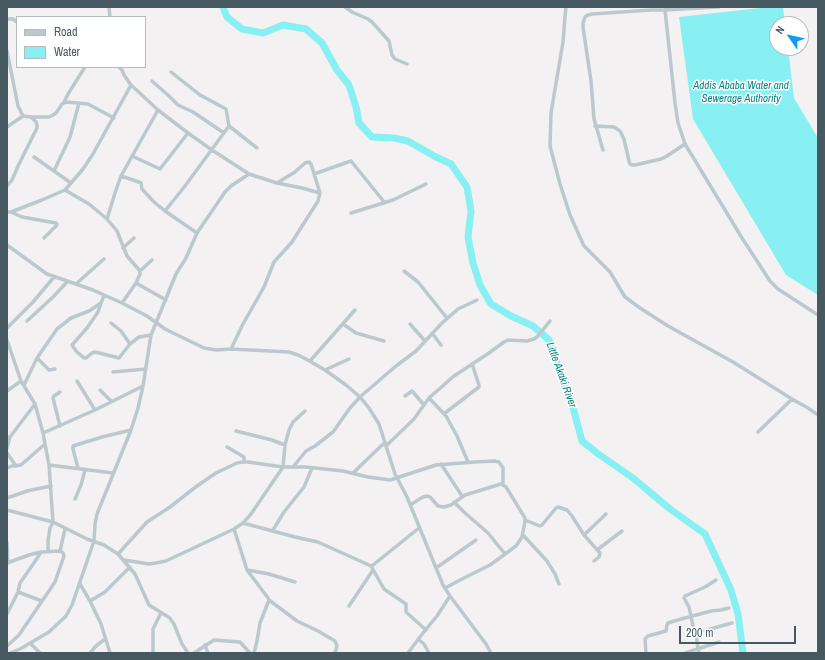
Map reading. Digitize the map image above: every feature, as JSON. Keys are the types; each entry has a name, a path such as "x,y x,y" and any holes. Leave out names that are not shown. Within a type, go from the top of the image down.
{"street":[{"path":"346,7 352,12 372,22 389,41 392,55 395,59 407,64"},
{"path":"566,7 563,42 551,113 550,146 570,215 584,246 610,272 625,297 640,308 668,326 733,362 818,415"},
{"path":"665,10 668,7"},
{"path":"603,150 594,119 591,81 583,27 585,17 592,14 719,7"},
{"path":"665,10 678,123 685,144 770,281 778,289 818,315"},
{"path":"7,50 18,106 24,116"},
{"path":"7,127 24,116 49,117 53,115 64,102 85,68"},
{"path":"120,68 130,85 158,110 212,150 249,174 277,183 320,193"},
{"path":"165,211 229,126 227,112 224,107 200,95 171,72"},
{"path":"152,82 178,105 193,112 224,133"},
{"path":"9,212 65,190 83,169 93,154 114,118 130,85"},
{"path":"64,102 92,106 114,118"},
{"path":"54,171 70,137 79,103"},
{"path":"107,219 121,176 158,110"},
{"path":"7,186 12,180 37,128 36,122 31,117"},
{"path":"229,126 258,148"},
{"path":"596,126 614,127 620,131 624,139 630,164 633,165 661,159 685,144"},
{"path":"132,156 160,169 188,133"},
{"path":"34,157 71,183"},
{"path":"314,174 351,161 385,203"},
{"path":"231,349 264,287 274,262 292,242 318,201 320,193 311,164 309,162 305,163 290,176 277,183"},
{"path":"10,653 30,644 48,632 66,616 72,605 94,541 97,514 131,430 138,408 151,335 176,274 186,258 197,233 225,192 230,186 249,174"},
{"path":"121,176 141,183 142,189 154,202 197,233"},
{"path":"351,213 393,200 426,184"},
{"path":"65,190 88,204 107,219 117,231 127,256 140,271"},
{"path":"9,212 22,217 56,223 56,226 44,238"},
{"path":"124,248 134,238"},
{"path":"7,245 47,274 122,303 147,316 164,329 178,337 204,348 216,350 231,349 289,352 310,361 346,385 360,397 379,424 396,477 410,505 445,588 491,653"},
{"path":"76,284 104,259"},
{"path":"122,303 136,283 140,271 152,260"},
{"path":"404,271 418,282 447,318"},
{"path":"7,328 33,302 54,277"},
{"path":"27,321 54,297 68,281"},
{"path":"136,283 166,300"},
{"path":"104,295 98,312 88,328 73,342 72,347 76,351 85,358 93,352 119,358 130,344 139,337 151,335"},
{"path":"293,467 306,451 333,432 360,397 416,351 447,318 458,309 477,300"},
{"path":"7,391 22,383 52,336 62,325 71,318 100,303"},
{"path":"310,361 355,310"},
{"path":"352,473 381,446 386,445 414,418 429,398 454,376 508,340 527,341 537,337 549,322"},
{"path":"111,323 121,331 130,344"},
{"path":"343,324 356,333 384,341"},
{"path":"410,324 425,341"},
{"path":"432,333 441,345"},
{"path":"7,340 22,383 35,404 43,433 49,465 53,522 49,534 48,552"},
{"path":"37,358 49,370 55,369"},
{"path":"324,370 349,359"},
{"path":"445,413 479,387 480,385 472,364"},
{"path":"113,372 146,369"},
{"path":"77,381 95,410"},
{"path":"43,433 95,410 143,386"},
{"path":"100,390 111,401"},
{"path":"405,396 412,391 424,404"},
{"path":"60,392 53,398 60,426"},
{"path":"429,398 445,413 468,462"},
{"path":"758,432 787,402 792,399"},
{"path":"7,448 9,438 35,404"},
{"path":"124,560 149,564 161,562 184,553 234,529 243,523 251,514 283,467 285,445 289,430 293,422 305,411"},
{"path":"78,468 73,446 131,430"},
{"path":"236,431 272,440 285,445"},
{"path":"7,468 21,465 45,444"},
{"path":"227,447 244,457 244,462"},
{"path":"7,453 16,466"},
{"path":"118,554 145,524 197,486 222,470 237,463 244,462 283,467 343,471 390,480 441,464 495,461 499,462 503,468 503,485"},
{"path":"441,464 462,496"},
{"path":"49,465 113,473"},
{"path":"273,530 284,512 304,487 312,468"},
{"path":"74,499 81,485 85,470"},
{"path":"410,505 422,497 427,496 430,497 436,504 444,507 451,505 462,496 501,484 506,487 523,514 525,520 523,535 516,546 497,560 445,588"},
{"path":"7,498 27,491 51,486"},
{"path":"454,502 488,533 505,554"},
{"path":"525,520 540,526 558,507 569,512 584,534 600,553 594,561"},
{"path":"7,510 53,522 87,539 110,548 118,554 135,574 142,586 148,603 170,618 182,644 188,653"},
{"path":"584,534 606,514"},
{"path":"243,523 318,542 372,568 384,589 406,604 406,612 426,630"},
{"path":"60,551 65,528"},
{"path":"349,606 373,565 419,528"},
{"path":"234,529 248,570 269,600 297,621 335,641 337,646 336,653"},
{"path":"597,550 622,530"},
{"path":"523,535 547,561 559,584"},
{"path":"436,568 476,540"},
{"path":"7,542 8,563 41,552 60,551"},
{"path":"7,646 19,635 52,588 64,559 63,553 60,551"},
{"path":"7,614 18,592 20,583 41,552"},
{"path":"90,601 105,592 130,567"},
{"path":"248,570 269,574 295,582"},
{"path":"698,651 696,633 684,598 685,596 716,580"},
{"path":"80,584 90,601 110,653"},
{"path":"18,592 42,601"},
{"path":"408,653 437,616 450,596"},
{"path":"254,653 258,641 260,623 269,600"},
{"path":"645,653 645,639 648,636 666,631 668,623 710,611 729,608"},
{"path":"153,653 153,629 161,613"},
{"path":"696,633 732,622"},
{"path":"90,653 105,639"},
{"path":"418,639 424,644 429,653"},
{"path":"194,653 214,640 240,642 250,653"},
{"path":"685,653 698,651 719,642"},
{"path":"30,644 40,653"},
{"path":"205,646 208,653"}],"water":[{"name":"Addis Ababa Water and Sewerage Authority","path":"769,7 783,7 784,16 769,16 769,56 789,56 794,98 818,138 818,295 786,275 693,119 679,17"}],"waterway":[{"name":"Little Akaki River","path":"223,7 227,17 242,29 263,33 283,25 306,29 322,43 337,70 349,85 359,123 372,137 394,138 408,141 451,164 467,187 471,211 468,237 473,263 480,285 491,304 511,316 533,326 549,340 571,400 582,441 633,478 670,509 705,534 731,590 738,614 743,653"}]}
